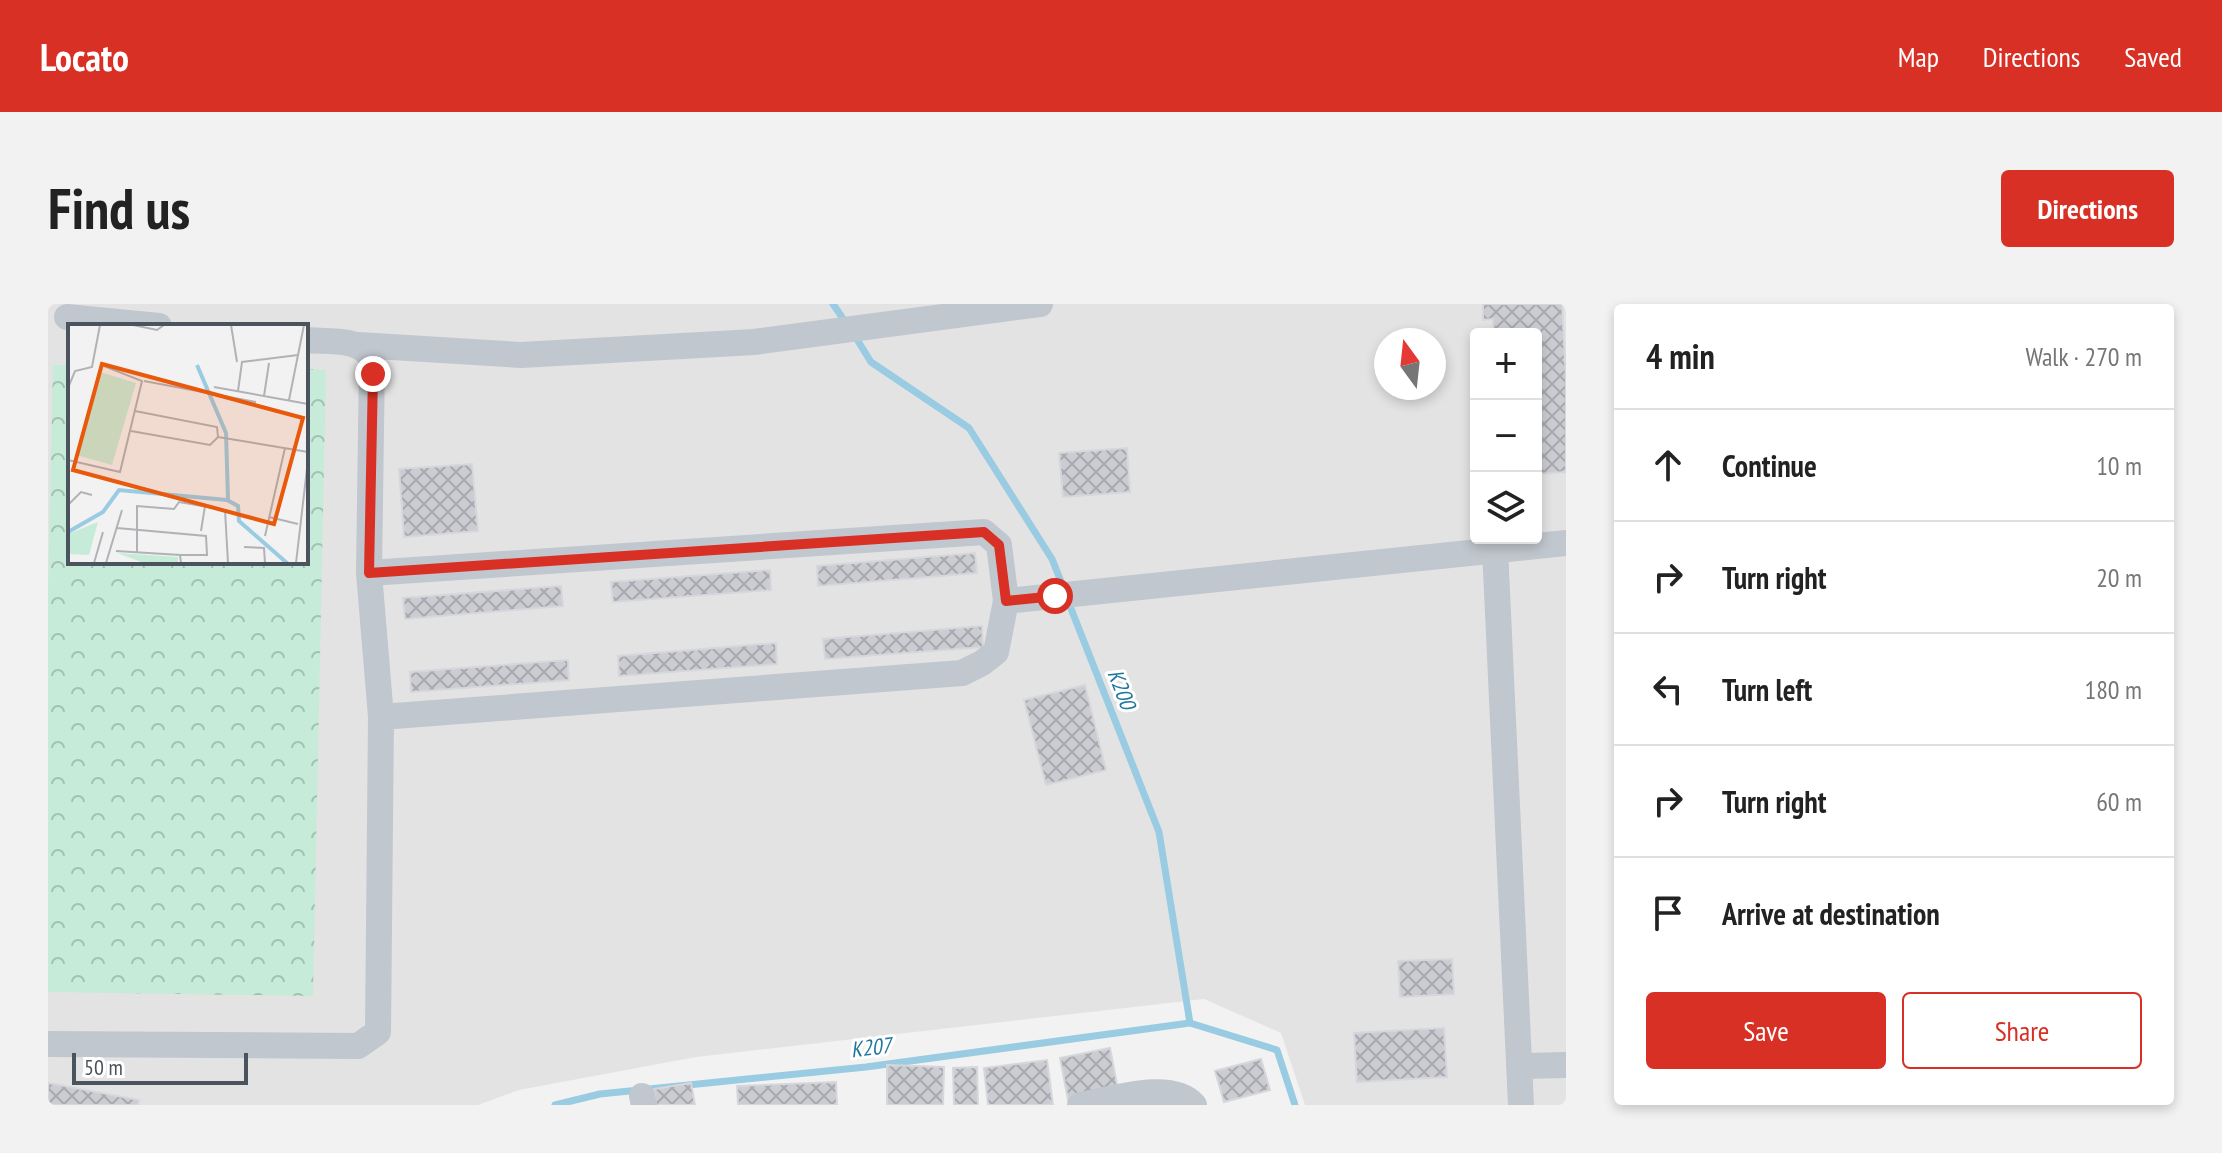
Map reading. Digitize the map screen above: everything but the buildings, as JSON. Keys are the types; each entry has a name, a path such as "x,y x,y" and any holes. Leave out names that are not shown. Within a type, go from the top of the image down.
{"street":[{"path":"308,340 521,355 754,342 1040,304"},
{"path":"67,317 139,324"},
{"path":"48,1044 358,1046 378,1032 381,717 369,573 373,374 368,350 359,345"},
{"path":"369,573 984,532 999,545 1006,601 996,652 962,673 381,717"},
{"path":"1006,601 1566,543"},
{"path":"1495,549 1521,1105"},
{"path":"1519,1066 1566,1065"},
{"path":"1080,1105 1163,1091 1180,1094 1194,1105"}],"shaded area":[{"path":"48,304 1566,304 1566,1105 1305,1105 1281,1033 1204,999 696,1057 519,1090 478,1105 48,1105"}],"green space":[{"path":"53,365 68,365 68,564 308,564 308,369 326,370 313,996 48,992 48,594"}],"waterway":[{"name":"K200","path":"833,304 846,323"},
{"name":"K200","path":"853,333 871,362 969,428 1052,559 1064,589"},
{"name":"K200","path":"1068,601 1159,832 1190,1023"},
{"name":"K207","path":"555,1105 600,1094 866,1067 1190,1023 1277,1050 1295,1105"}],"route":[{"path":"373,374 369,573 984,532 999,545 1006,601 1055,596"}]}
